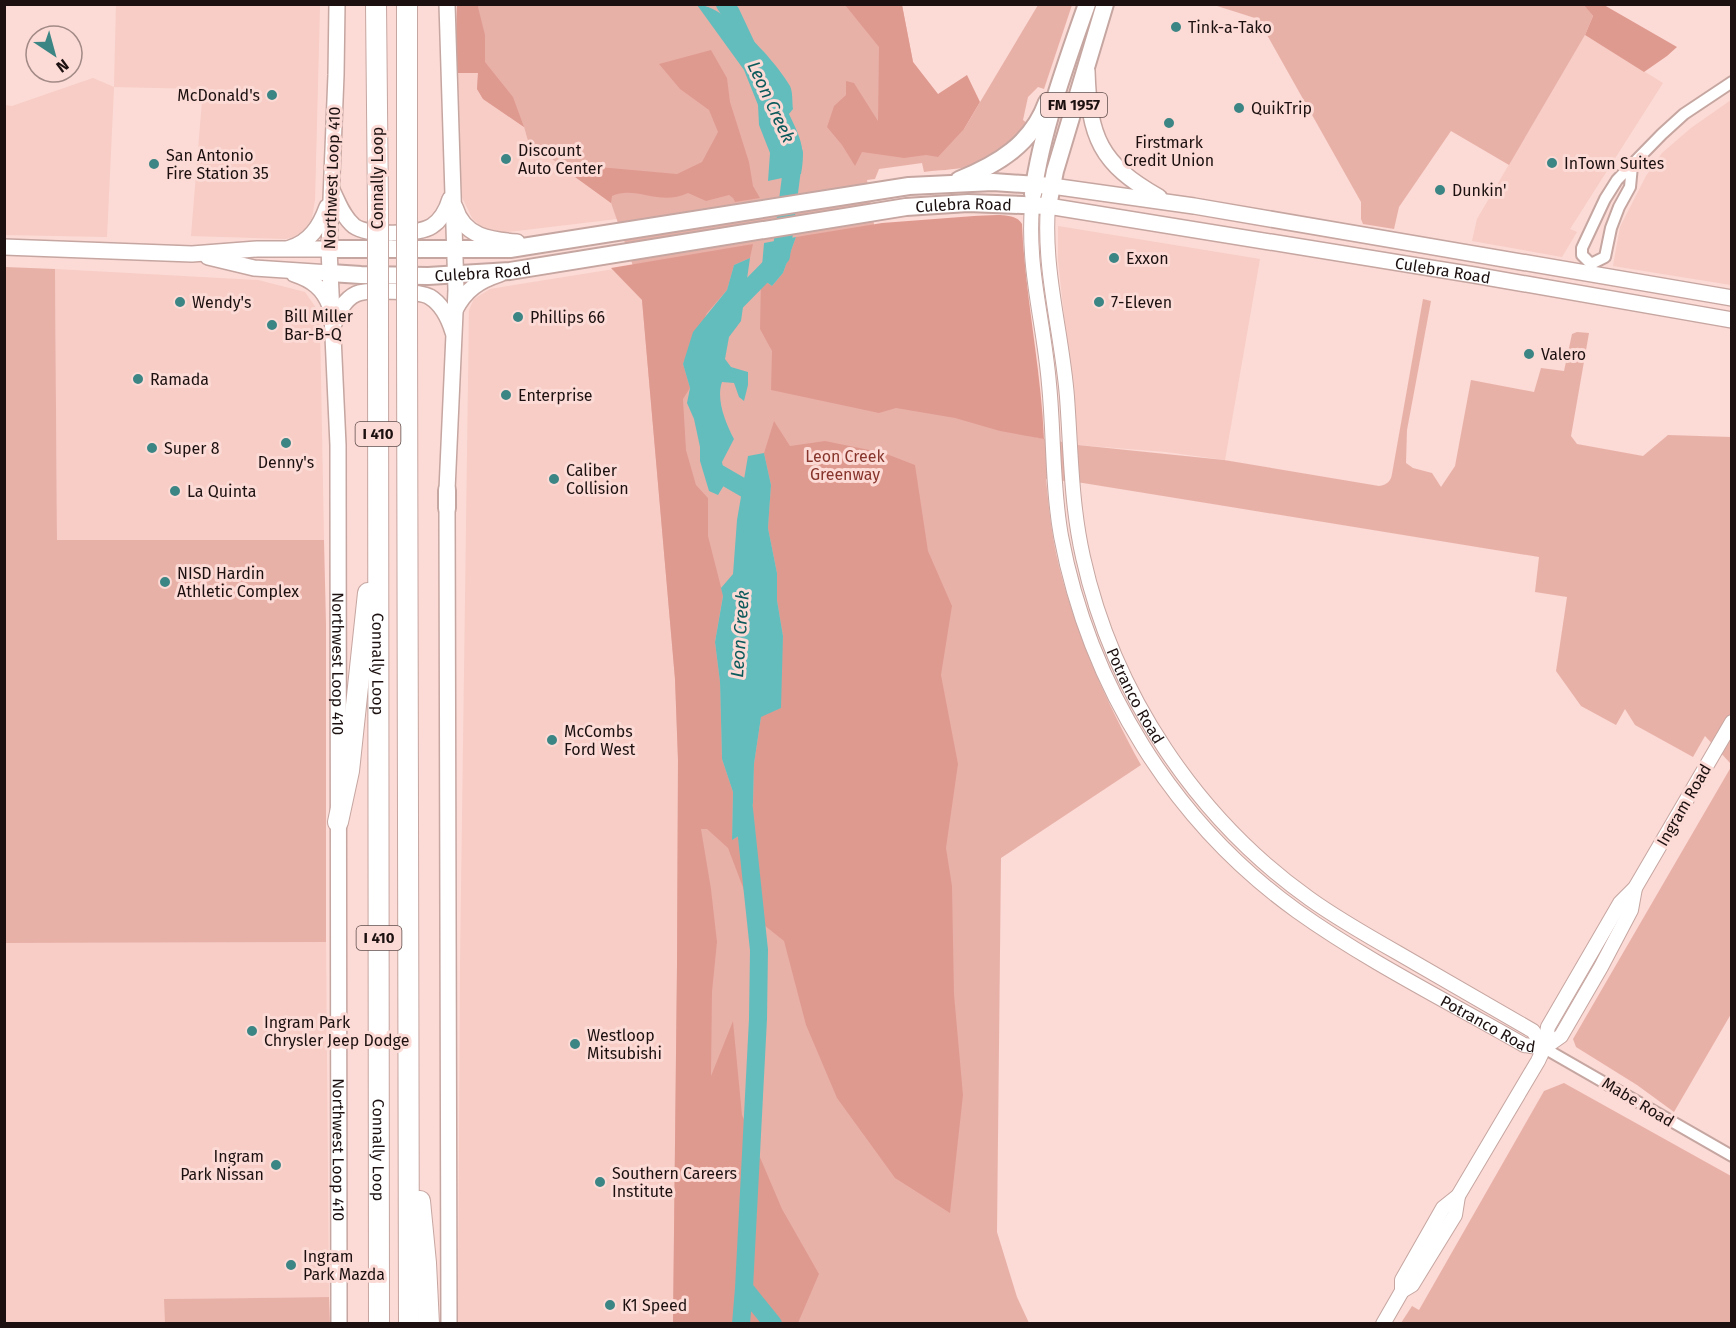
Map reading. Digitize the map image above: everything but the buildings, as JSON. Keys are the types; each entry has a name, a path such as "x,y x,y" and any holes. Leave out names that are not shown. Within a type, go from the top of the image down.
{"highway":[{"name":"Connally Loop","path":"376,4 379,1323"},
{"name":"Connally Loop","path":"407,4 409,1323"},
{"path":"338,822 350,771 366,600 378,553"},
{"path":"409,1102 426,1263 429,1323"}],"main road":[{"name":"Northwest Loop 410","path":"337,4 329,249 338,484 339,1323"},
{"path":"447,4 456,310 447,490 449,1323"},
{"name":"Potranco Road","path":"1040,206 1035,184 1040,156 1068,59 1087,4"},
{"name":"Potranco Road","path":"1040,206 1052,186 1086,62 1105,4"},
{"path":"951,183 1000,161 1019,146 1034,128 1056,78 1068,59"},
{"path":"1086,62 1090,117 1102,149 1127,177 1170,203"},
{"name":"Culebra Road","path":"4,247 192,254 285,249 510,249 877,190 951,183 1035,184 1589,269 1731,298"},
{"path":"331,187 352,224 364,231 375,232 419,231 429,228 443,214 452,192"},
{"path":"285,249 303,242 317,228 327,206 331,187"},
{"path":"452,192 455,209 461,220 478,236 497,241 541,244"},
{"name":"Culebra Road","path":"192,254 276,271 361,275 510,271 880,211 952,204 1040,206 1731,320"},
{"path":"276,271 303,277 314,283 327,299 332,320"},
{"path":"456,310 463,296 475,284 510,271"},
{"path":"332,320 345,303 358,293 419,293 430,297 439,305 454,335"}],"street":[{"path":"1584,294 1589,269 1582,255 1582,248 1605,199 1617,180 1684,114 1731,82"},
{"path":"1589,269 1605,257 1611,228 1630,187 1632,166"},
{"name":"Potranco Road","path":"1040,206 1048,242 1066,380 1074,503 1082,555 1102,625 1127,683 1150,725 1194,790 1225,825 1296,889 1380,943 1533,1031 1544,1048"},
{"name":"Potranco Road","path":"1040,206 1031,244 1033,274 1049,382 1057,506 1066,559 1079,608 1095,653 1130,724 1162,774 1197,819 1227,851 1289,904 1371,957 1524,1045 1544,1048"},
{"path":"1057,506 1074,503"},
{"path":"1112,690 1127,683"},
{"name":"Ingram Road","path":"1383,1323 1402,1291 1402,1280 1443,1208 1458,1196 1544,1048 1548,1027 1620,903 1635,888 1731,722"},
{"path":"1371,957 1380,943"},
{"name":"Mabe Road","path":"1544,1048 1731,1156"}],"shaded area":[{"path":"116,5 320,5 315,200 312,218 305,229 297,236 286,239 191,236 203,89 114,87"},
{"path":"1585,35 1663,83 1570,229 1577,232 1562,257 1472,241 1477,219"},
{"name":"Discount Auto Center","path":"455,73 478,73 477,89 483,99 524,127 528,141 611,203 617,219 499,233 489,232 481,227 472,218 462,197"},
{"path":"93,78 114,87 107,237 5,235 5,105 12,106 76,84 84,84 84,81"},
{"path":"1731,100 1731,285 1613,266 1620,227 1646,176 1662,153 1691,128"},
{"path":"1058,226 1260,259 1225,460 1166,452 1078,445 1058,260"},
{"path":"633,266 642,300 675,679 678,760 673,1323 458,1324 460,967 469,310 474,299 490,289"},
{"path":"55,269 258,280 305,292 316,308 320,327 324,540 57,540"},
{"path":"326,942 329,1297 165,1299 165,1323 5,1323 4,943"}],"green space":[{"path":"1584,4 1593,16 1585,35 1509,165 1451,131 1399,207 1394,229 1363,224 1361,202 1258,19 1214,5"},
{"name":"Leon Creek Greenway","path":"457,5 902,5 913,62 964,129 1038,5 1072,5 1044,89 1038,87 1028,97 1023,120 1028,124 1008,144 993,156 967,167 924,172 922,163 879,169 875,179 867,180 876,237 1030,436 1078,445 1224,460 1384,485 1391,476 1423,299 1431,301 1407,430 1406,463 1413,468 1432,473 1441,487 1455,466 1471,380 1534,392 1541,368 1564,371 1572,334 1589,333 1571,436 1577,444 1643,456 1668,435 1731,437 1731,764 1705,736 1693,757 1635,725 1625,709 1616,725 1581,706 1556,671 1567,597 1535,592 1539,557 1083,483 1046,479 1055,547 1075,621 1105,694 1141,765 1001,858 997,1232 1017,1297 1029,1323 673,1323 678,760 675,679 642,300 611,203 528,141 524,127 483,99 477,89 478,73 455,73"},
{"path":"457,5 479,5 485,35 485,62 513,97 524,127 483,99 477,89 478,73 455,73"},
{"path":"845,5 902,5 913,62 938,94 967,75 980,102 964,129 938,157 926,155 904,158 862,152 855,166 827,127 834,106 846,95 846,81 854,83 878,121 879,47"},
{"path":"1584,5 1604,5 1677,47 1644,72 1585,35 1593,16"},
{"path":"711,50 727,78 730,102 749,162 753,186 760,198 735,202 729,195 706,201 688,193 667,198 621,193 612,196 611,203 575,177 599,167 677,174 702,162 718,132 709,110 680,89 659,64"},
{"path":"974,216 1014,217 1022,224 1044,439 1000,431 955,418 896,408 879,413 771,390 772,351 760,329 761,278 772,286 783,273 796,237 882,223"},
{"path":"753,244 750,258 734,265 727,290 707,313 683,364 690,388 683,399 686,450 696,485 708,498 708,536 723,595 715,642 720,682 722,759 733,792 732,840 749,830 753,803 754,764 761,717 783,636 777,600 777,573 768,528 771,485 764,453 774,421 790,446 825,441 884,453 915,465 928,551 952,606 941,675 958,764 946,848 952,886 954,994 963,1095 950,1213 895,1178 837,1098 806,1025 784,941 760,922 747,898 728,848 707,829 701,829 717,942 712,992 711,1076 733,1021 742,1115 782,1209 819,1274 798,1323 673,1323 678,760 675,679 642,300 611,268"},
{"name":"NISD Hardin Athletic Complex","path":"5,267 55,269 57,540 324,540 326,942 5,943"},
{"path":"1731,767 1731,1014 1674,1112 1637,1085 1576,1047 1573,1039"},
{"path":"1564,1083 1731,1176 1731,1323 1401,1323 1412,1306 1419,1310 1544,1091"},
{"path":"329,1297 330,1323 165,1323 164,1299"}],"water":[{"path":"697,5 708,7 721,14 749,36 774,63 790,86 793,109 789,114 801,143 803,157 801,174 768,181 770,153 759,125 758,105 744,70"},
{"path":"796,237 783,273 772,286 761,278 764,243"},
{"path":"750,258 741,321 729,337 725,359 731,367 748,372 748,385 744,401 739,397 734,383 722,382 720,389 725,418 734,439 722,462 726,482 718,495 709,491 700,461 700,447 694,419 687,403 690,388 683,364 693,332 727,290 734,265"},
{"path":"764,453 771,485 768,528 777,573 777,600 783,636 781,708 761,717 754,764 753,803 749,830 732,840 733,792 722,759 720,682 715,642 723,596 721,588 733,574 737,520 748,456"}],"waterway":[{"name":"Leon Creek","path":"725,4 746,45"},
{"name":"Leon Creek","path":"728,310 781,256 794,153"},
{"name":"Leon Creek","path":"712,460 713,470 751,492 750,506"},
{"name":"Leon Creek","path":"744,809 759,950 758,1019 744,1288 773,1324"},
{"path":"741,1324 744,1288"}],"place":[{"name":"Tink-a-Tako","path":"1176,27"},
{"name":"McDonald's","path":"272,95"},
{"name":"QuikTrip","path":"1239,108"},
{"name":"Firstmark Credit Union","path":"1169,123"},
{"name":"Discount Auto Center","path":"506,159"},
{"name":"InTown Suites","path":"1552,163"},
{"name":"San Antonio Fire Station 35","path":"154,164"},
{"name":"Dunkin'","path":"1440,190"},
{"name":"Exxon","path":"1114,258"},
{"name":"Wendy's","path":"180,302"},
{"name":"7-Eleven","path":"1099,302"},
{"name":"Phillips 66","path":"518,317"},
{"name":"Bill Miller Bar-B-Q","path":"272,325"},
{"name":"Valero","path":"1529,354"},
{"name":"Ramada","path":"138,379"},
{"name":"Enterprise","path":"506,395"},
{"name":"Denny's","path":"286,443"},
{"name":"Super 8","path":"152,448"},
{"name":"Caliber Collision","path":"554,479"},
{"name":"La Quinta","path":"175,491"},
{"name":"NISD Hardin Athletic Complex","path":"165,582"},
{"name":"McCombs Ford West","path":"552,740"},
{"name":"Ingram Park Chrysler Jeep Dodge","path":"252,1031"},
{"name":"Westloop Mitsubishi","path":"575,1044"},
{"name":"Ingram Park Nissan","path":"276,1165"},
{"name":"Southern Careers Institute","path":"600,1182"},
{"name":"Ingram Park Mazda","path":"291,1265"},
{"name":"K1 Speed","path":"610,1305"}]}
